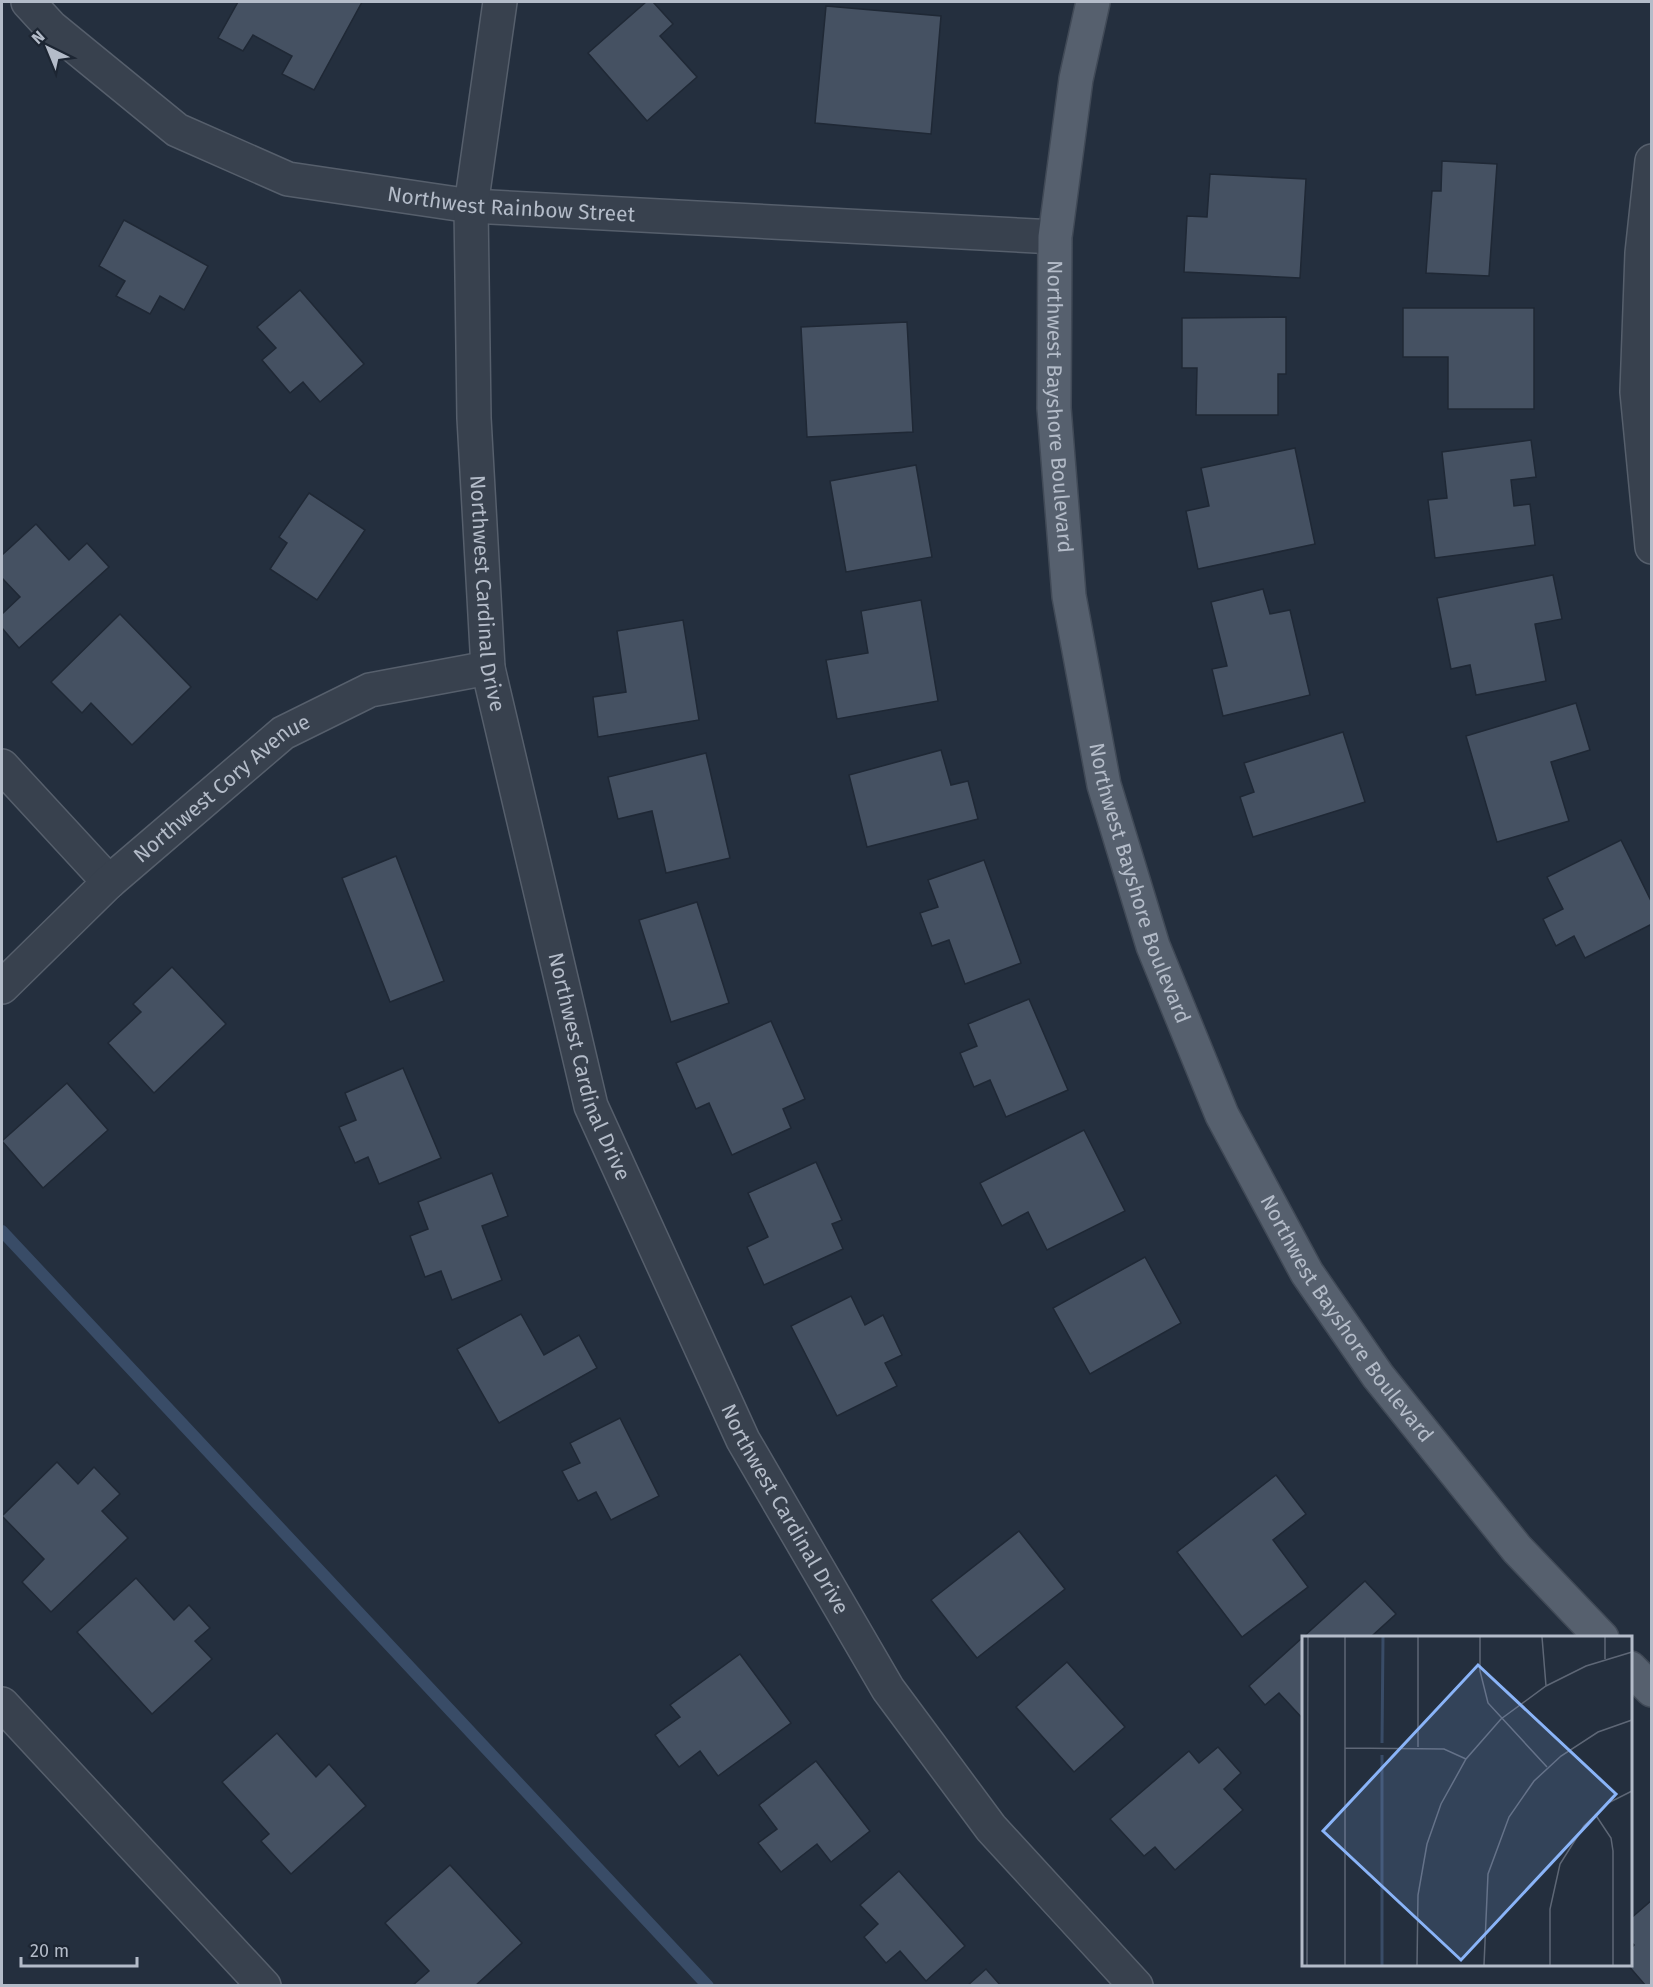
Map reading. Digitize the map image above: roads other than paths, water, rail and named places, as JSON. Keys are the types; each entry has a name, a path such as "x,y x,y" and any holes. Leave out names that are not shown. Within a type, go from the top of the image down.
{"main road":[{"name":"Northwest Bayshore Boulevard","path":"1093,2 1076,79 1055,237 1054,408 1069,596 1104,784 1153,946 1222,1115 1307,1273 1378,1376 1510,1540 1600,1636"},
{"path":"1632,1670 1652,1690"}],"street":[{"name":"Northwest Rainbow Street","path":"28,2 51,27 177,130 288,178 471,206 1055,237"},
{"name":"Northwest Cardinal Drive","path":"500,2 471,206 474,418 488,668 591,1106 743,1440 888,1689 991,1828 1136,1986"},
{"path":"1652,161 1637,392 1652,547"},
{"name":"Northwest Cory Avenue","path":"2,987 109,882 283,733 370,690 488,668"},
{"path":"2,766 109,882"},
{"path":"2,1704 264,1986"}],"waterway":[{"path":"2,1231 708,1986"}]}
